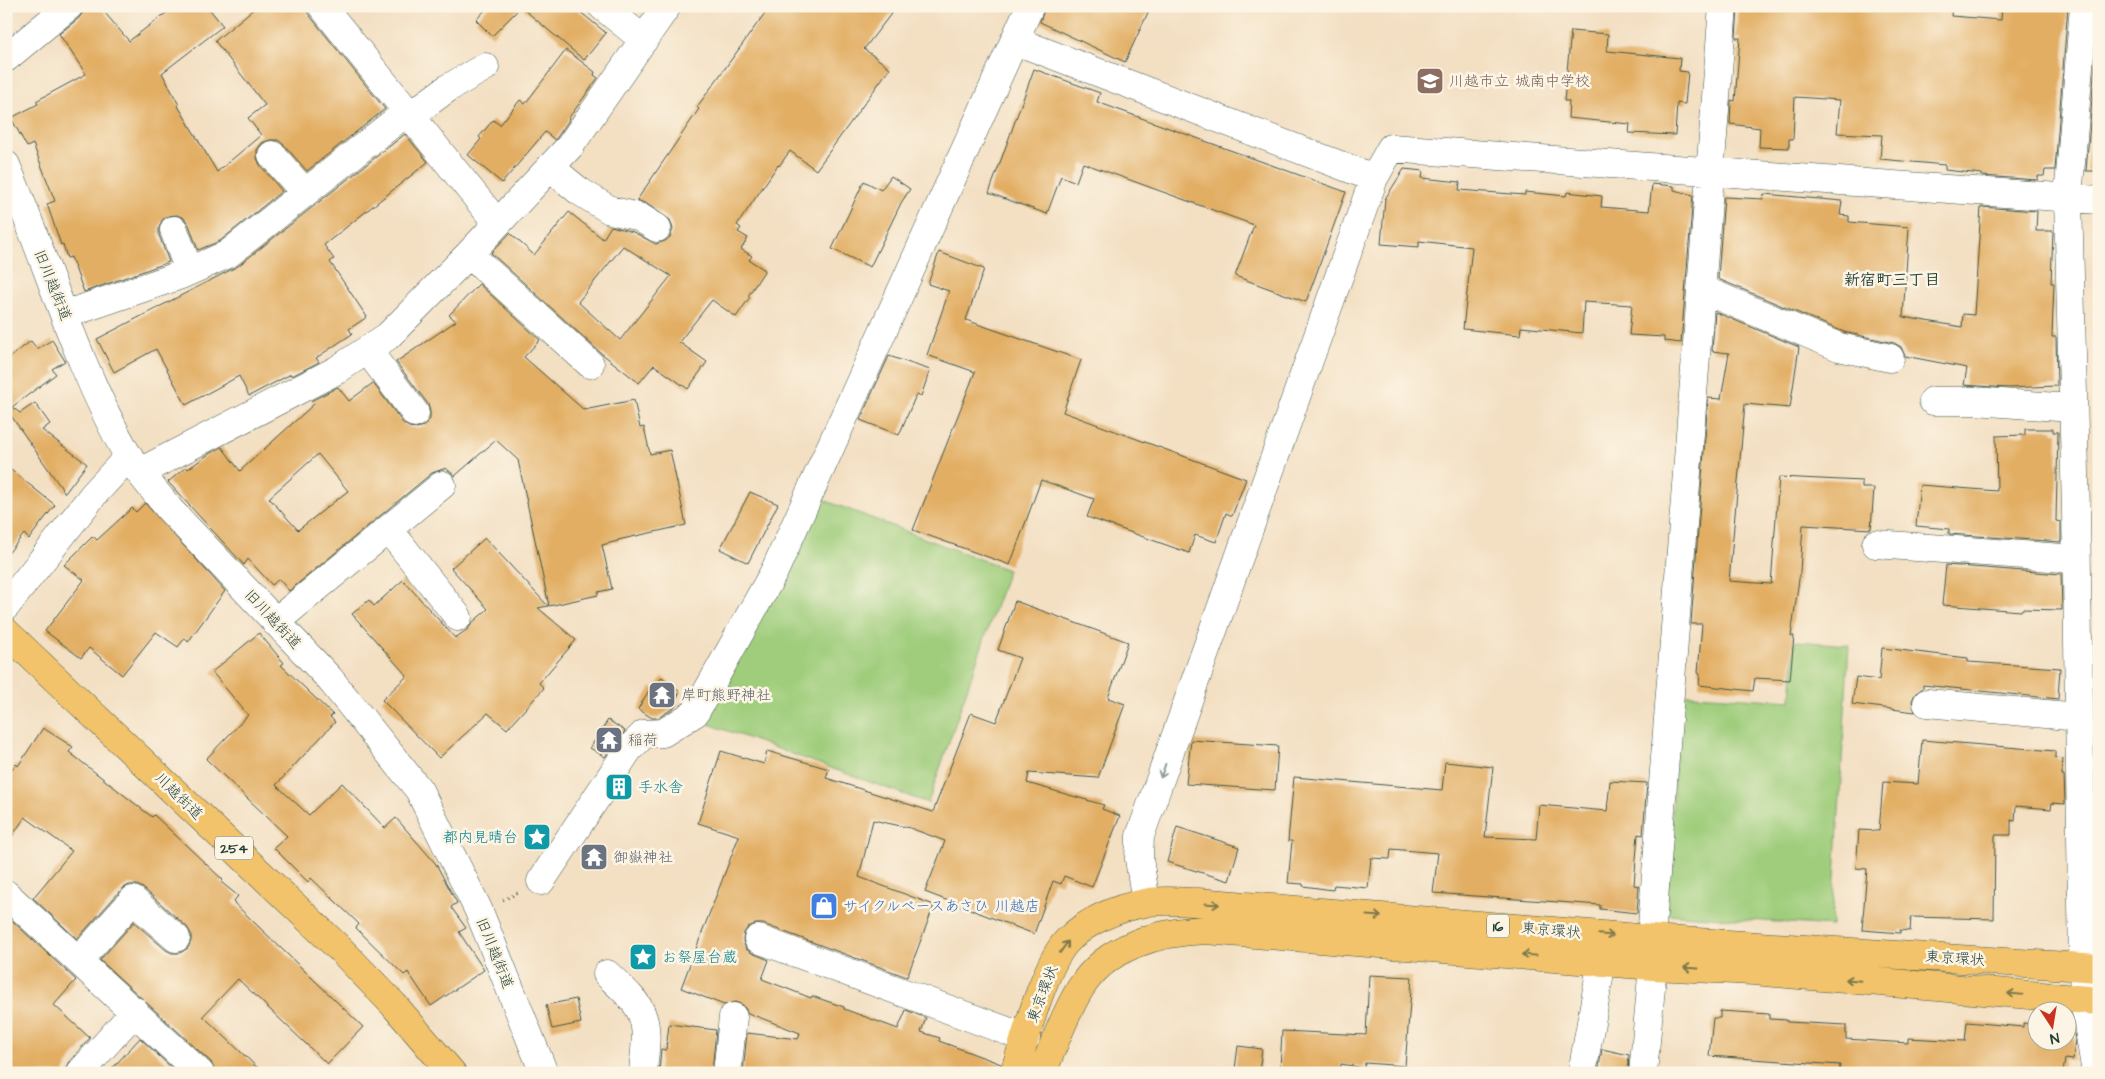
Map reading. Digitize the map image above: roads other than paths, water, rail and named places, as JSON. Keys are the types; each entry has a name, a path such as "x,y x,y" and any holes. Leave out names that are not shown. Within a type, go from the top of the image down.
{"highway":[{"name":"川越街道","path":"6,632 342,951 394,1005 452,1073"},
{"name":"東京環状","path":"1014,1073 1050,967 1065,943 1085,925 1120,910 1146,902 1198,902 1651,938 2091,967"},
{"name":"東京環状","path":"1042,1073 1080,988 1095,971 1120,951 1148,938 1178,931 1206,930 1653,966 1762,972 2092,1001"}],"street":[{"path":"6,58 69,6"},
{"path":"322,6 497,223"},
{"path":"602,6 644,40"},
{"path":"6,606 94,494 134,464 337,370 388,336 469,254 570,146 668,6"},
{"path":"540,881 629,749 644,734 662,733 695,713 774,572 1016,41 1030,6"},
{"path":"1651,938 1723,6"},
{"path":"2084,6 2068,198 2072,408 2088,512 2076,559 2079,717 2096,1073"},
{"path":"1016,41 1374,178"},
{"path":"64,315 189,271 228,254 409,113 485,67"},
{"path":"1146,902 1140,859 1140,836 1374,178 1391,148 2099,200"},
{"path":"272,155 305,193"},
{"name":"旧川越街道","path":"6,164 64,315 106,410 134,464 170,510 329,678 418,790 478,909 544,1073"},
{"path":"551,168 578,191 610,210 639,217 657,228"},
{"path":"174,230 189,271"},
{"path":"469,254 590,364"},
{"path":"1701,289 1839,347 1890,358"},
{"path":"368,351 415,413"},
{"path":"1933,401 1975,401 2072,408"},
{"path":"275,622 442,485"},
{"path":"388,530 458,617"},
{"path":"1876,544 2076,559"},
{"path":"1928,703 2079,717"},
{"path":"6,894 200,1073"},
{"path":"79,960 133,900 176,938"},
{"path":"758,939 1026,1038"},
{"path":"1582,1073 1602,961"},
{"path":"1643,1073 1653,966"},
{"path":"606,974 642,1014 645,1034 643,1073"},
{"path":"80,1073 135,1012"},
{"path":"727,1073 733,1017"}],"place":[{"name":"川越市立 城南中学校","path":"1430,81"},
{"name":"岸町熊野神社","path":"662,695"},
{"name":"稲荷","path":"609,740"},
{"name":"手水舎","path":"619,787"},
{"name":"都内見晴台","path":"537,837"},
{"name":"御嶽神社","path":"594,857"},
{"name":"サイクルベースあさひ 川越店","path":"824,906"},
{"name":"お祭屋台蔵","path":"643,957"}],"district":[{"name":"新宿町三丁目","path":"1892,279"}]}
